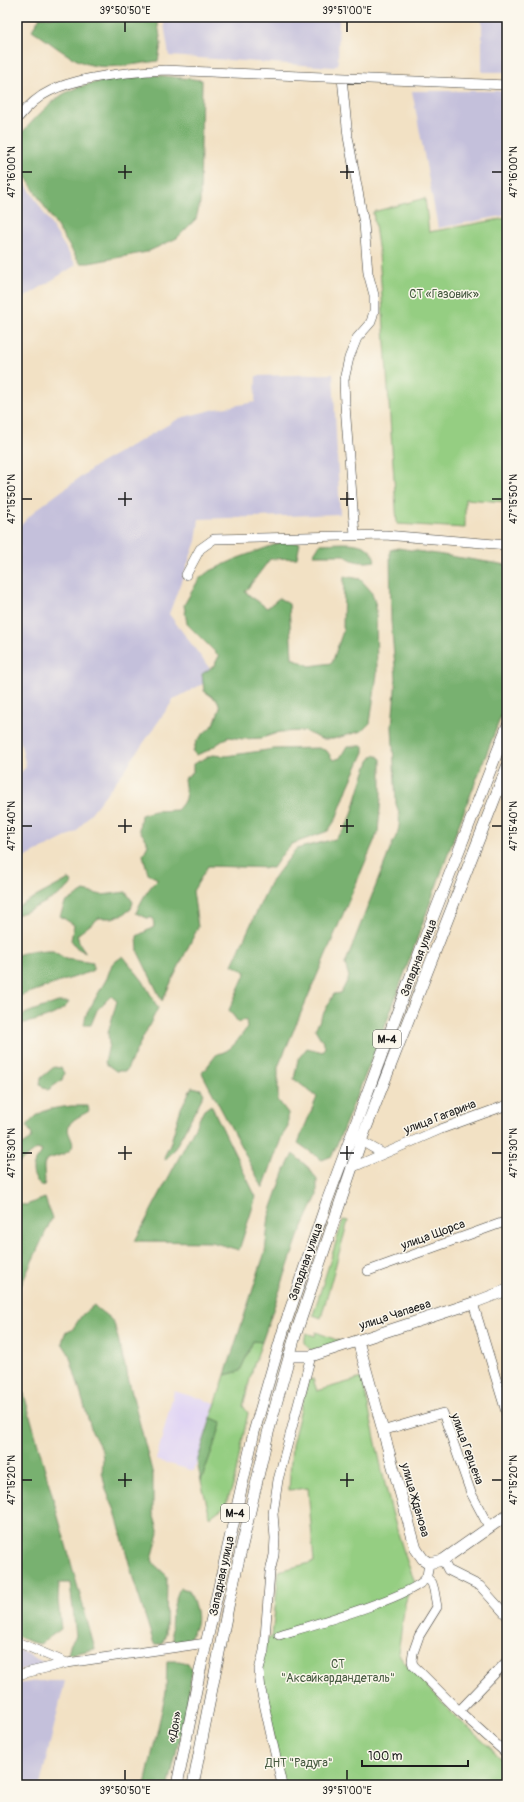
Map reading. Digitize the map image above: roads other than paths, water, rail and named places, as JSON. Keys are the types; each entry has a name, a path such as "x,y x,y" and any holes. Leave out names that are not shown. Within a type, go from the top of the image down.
{"main road":[{"name":"Западная улица","path":"199,1675 254,1432 300,1277 425,938 507,727"},
{"name":"Западная улица","path":"193,1785 228,1602 268,1433 289,1356 351,1168 507,767"},
{"name":"улица Чапаева","path":"289,1356 310,1356 473,1303 507,1290"},
{"name":"улица Жданова","path":"358,1341 416,1549 423,1560 429,1563"},
{"path":"429,1563 443,1560 507,1516"},
{"name":"«Дон»","path":"177,1785 199,1675"}],"street":[{"path":"17,119 34,102 50,91 80,81 138,72 165,70 507,84"},
{"path":"342,78 348,137 364,224 368,273 374,295 374,311 370,322 357,338 349,358 344,380 355,535"},
{"path":"186,575 200,549 214,539 385,535 507,545"},
{"name":"улица Гагарина","path":"351,1168 382,1153 448,1126 507,1105"},
{"path":"361,1141 382,1153"},
{"name":"улица Щорса","path":"368,1271 507,1221"},
{"path":"473,1303 507,1415"},
{"path":"282,1785 259,1670 264,1651 270,1572 274,1555 275,1538 273,1514 278,1480 310,1356"},
{"name":"улица Герцена","path":"382,1431 443,1413 471,1493 489,1527"},
{"path":"443,1560 448,1570 480,1586 507,1616"},
{"path":"279,1635 399,1595 417,1585 426,1577 429,1563"},
{"path":"426,1577 432,1583 437,1607 419,1636 412,1661 413,1665 459,1711 507,1754"},
{"path":"17,1642 67,1663"},
{"path":"17,1675 67,1663 206,1643"},
{"path":"459,1711 507,1661"}],"park label":[{"name":"СТ «Газовик»","path":"444,294"},
{"name":"СТ \"Аксайкардандеталь\"","path":"338,1671"},
{"name":"ДНТ \"Радуга\"","path":"299,1763"}]}
